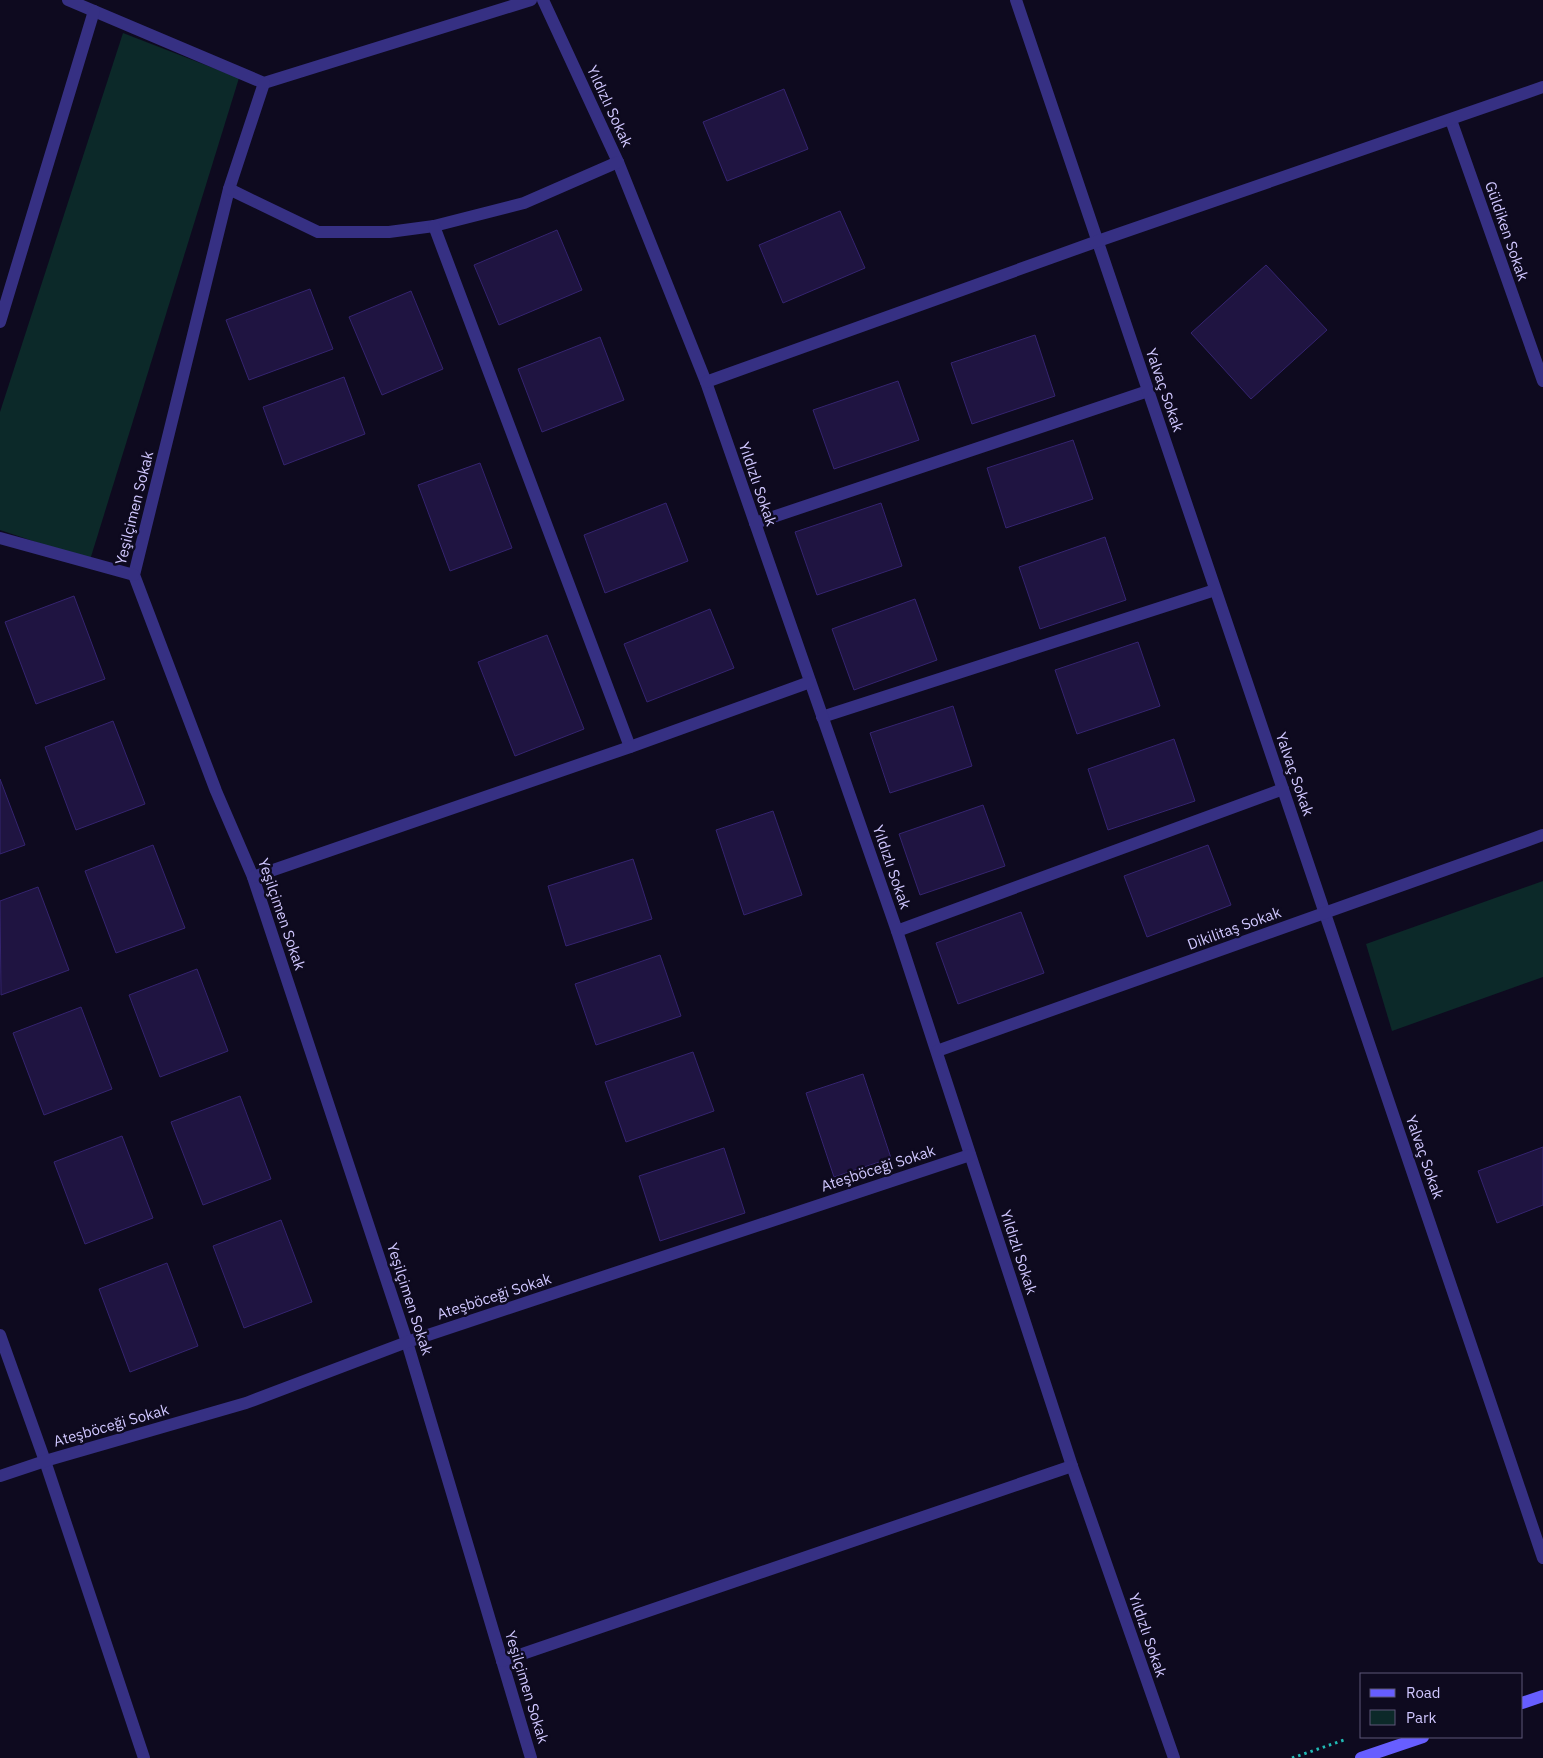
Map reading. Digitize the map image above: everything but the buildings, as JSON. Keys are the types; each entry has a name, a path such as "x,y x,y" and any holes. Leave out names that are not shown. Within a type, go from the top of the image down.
{"street":[{"path":"68,0 264,82 531,0"},
{"name":"Yıldızlı Sokak","path":"543,0 618,162 706,382 897,930 1072,1466 1174,1758"},
{"name":"Yalvaç Sokak","path":"1016,0 1543,1558"},
{"path":"0,322 94,11"},
{"name":"Yeşilçimen Sokak","path":"264,82 229,189 134,575 216,791 253,877 407,1342 531,1758"},
{"path":"706,382 1098,241 1543,87"},
{"name":"Güldiken Sokak","path":"1451,120 1543,381"},
{"path":"229,189 318,232 390,232 434,226 524,203 618,162"},
{"path":"434,226 630,747"},
{"path":"755,523 1148,391"},
{"path":"0,538 134,575"},
{"path":"822,717 1215,590"},
{"path":"253,877 630,747 810,682"},
{"path":"897,930 1283,789"},
{"name":"Dikilitaş Sokak","path":"936,1051 1543,835"},
{"name":"Ateşböceği Sokak","path":"0,1476 45,1461 246,1403 407,1342 970,1155"},
{"path":"0,1335 45,1461 144,1758"},
{"path":"502,1661 1072,1466"},
{"path":"1523,1703 1543,1696"},
{"path":"1361,1758 1421,1738"}],"path":[{"path":"1292,1758 1353,1737"}],"green space":[{"path":"123,33 239,78 90,560 0,530 0,412"},
{"path":"1543,881 1543,977 1392,1031 1366,944"}]}
